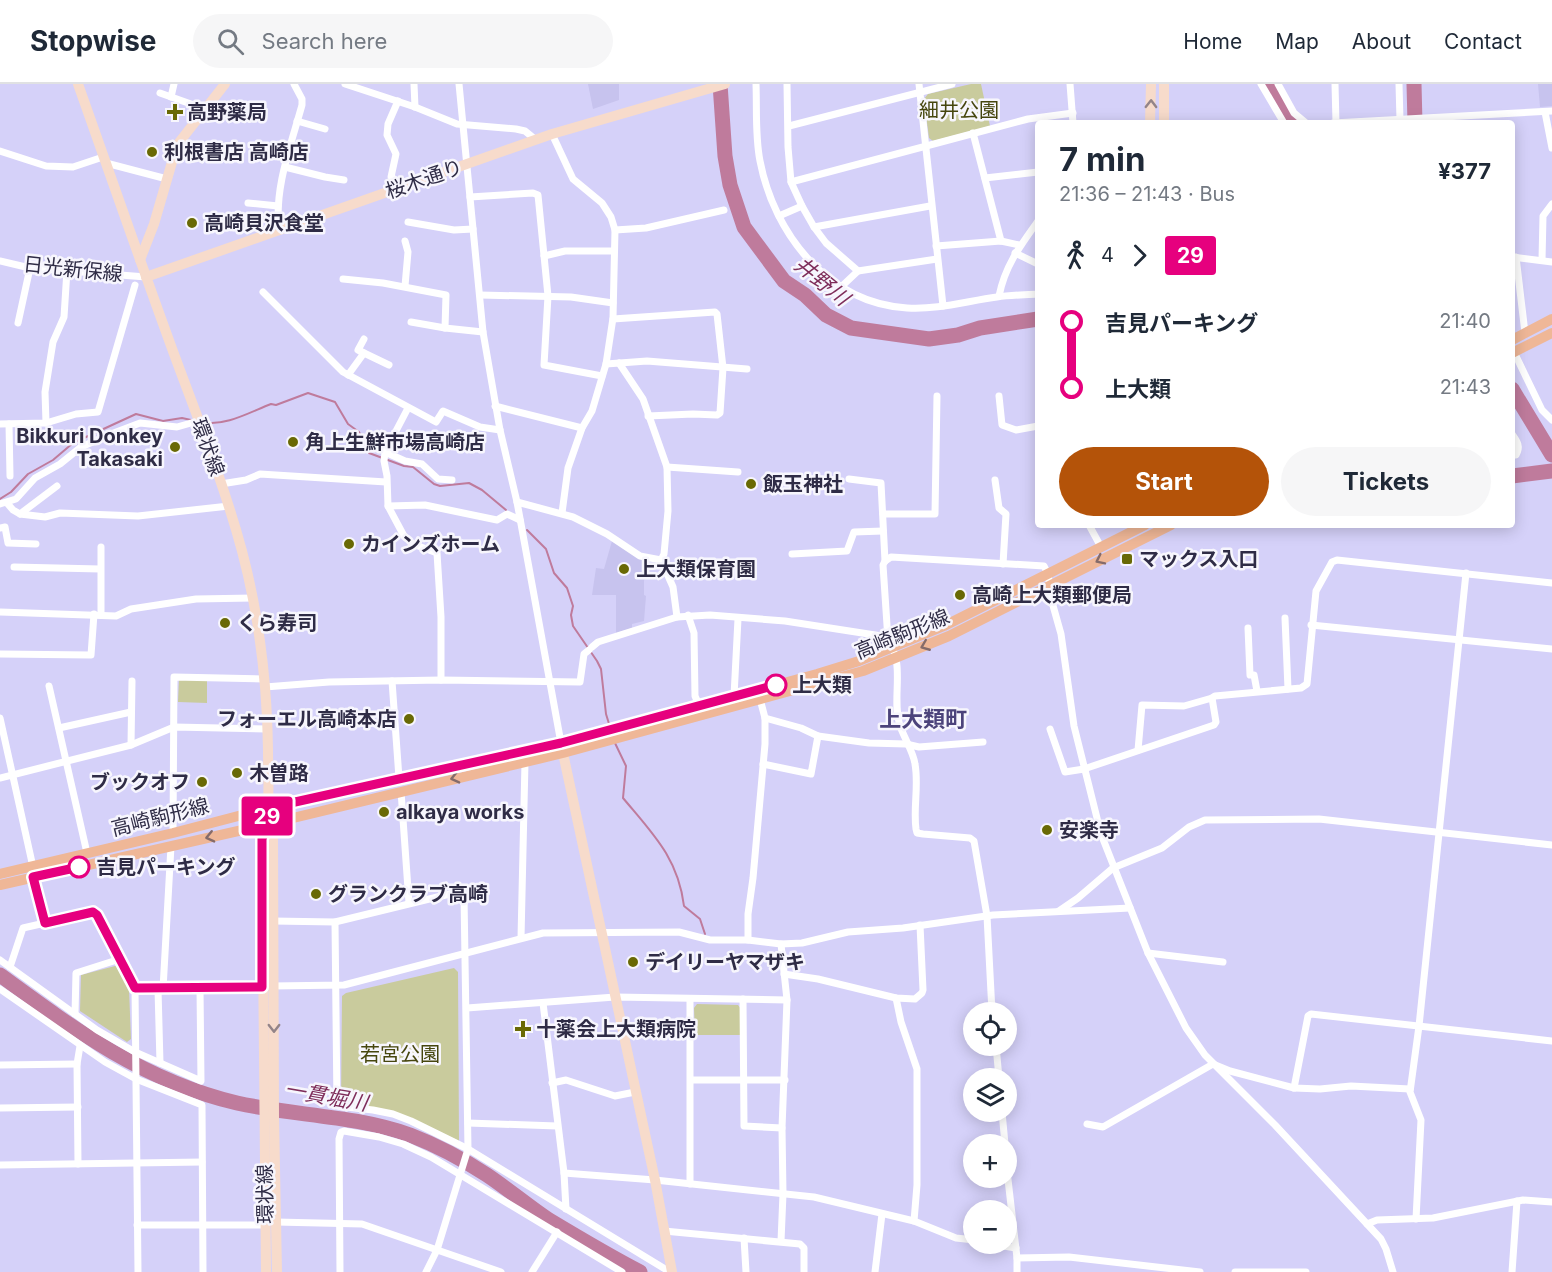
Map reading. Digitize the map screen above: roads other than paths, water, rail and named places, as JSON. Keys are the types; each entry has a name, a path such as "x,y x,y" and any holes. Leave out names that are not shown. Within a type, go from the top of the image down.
{"main road":[{"path":"1515,338 1552,319"},
{"path":"1515,351 1552,333"},
{"name":"高崎駒形線","path":"0,885 87,853 399,778 562,748 760,699 863,670 1139,528"},
{"name":"高崎駒形線","path":"0,874 33,872 171,846 525,762 699,705 894,653 949,636 1165,528"}],"street":[{"name":"環状線","path":"78,84 229,506 253,598 265,683 268,729 268,808 267,824 262,839 262,987 269,1099"},
{"path":"171,97 174,84"},
{"path":"140,260 177,145 225,84"},
{"path":"279,230 278,206 285,166 302,99 294,84"},
{"path":"345,84 415,107 457,124 525,130 536,140"},
{"path":"414,84 415,107"},
{"path":"459,84 483,332 495,406 517,502 562,748 655,1180 671,1272"},
{"name":"桜木通り","path":"146,277 552,134 724,84"},
{"path":"756,84 760,160 766,184 779,216 800,250 818,271 841,287 864,298 894,307 922,308 999,296 1035,294"},
{"path":"787,84 791,182 801,206 826,243 858,271"},
{"path":"919,84 930,206 943,306"},
{"path":"789,126 952,84"},
{"path":"1070,84 1073,120"},
{"path":"1150,120 1151,84"},
{"path":"1164,84 1164,120"},
{"path":"1261,84 1282,120"},
{"path":"1278,84 1294,113 1302,120"},
{"path":"1335,84 1335,120"},
{"path":"1399,84 1402,120 1548,112 1552,148"},
{"path":"160,93 205,109"},
{"path":"398,101 387,124 387,135 396,154 391,177 404,186"},
{"path":"791,182 1028,119 1073,113"},
{"path":"297,121 325,129"},
{"path":"973,133 1001,240"},
{"path":"552,134 573,179 602,203 611,217 615,230 613,319 606,364 592,411 582,428 568,468 562,513"},
{"path":"0,151 46,166 73,166 105,160 167,179"},
{"path":"285,166 344,180"},
{"path":"985,178 1035,172"},
{"path":"471,197 498,194 533,193 538,195 548,296 544,365 602,376"},
{"path":"249,203 278,206"},
{"path":"1542,260 1543,216 1552,204"},
{"path":"779,216 801,206"},
{"path":"814,227 930,206"},
{"path":"615,230 646,228 724,210"},
{"path":"408,222 454,230 473,229"},
{"path":"999,296 1019,245 1035,225"},
{"path":"936,246 1001,240 1019,245"},
{"path":"405,241 408,252 405,286"},
{"path":"544,256 565,252 613,251"},
{"path":"1015,253 1035,263"},
{"path":"1515,257 1552,262"},
{"path":"841,287 858,271 937,259"},
{"name":"日光新保線","path":"0,261 30,268 146,277"},
{"path":"1515,264 1525,333"},
{"path":"18,323 30,268"},
{"path":"46,423 45,392 53,342 64,316 67,270"},
{"path":"343,279 405,286 446,295 445,328"},
{"path":"0,424 42,424 76,414 98,412 135,285"},
{"path":"263,292 348,375 436,422 443,411 480,427 500,430"},
{"path":"480,295 589,298 614,303"},
{"path":"613,319 715,312 717,314 723,368 720,413 717,415 648,416"},
{"path":"411,322 483,332"},
{"path":"364,339 358,350 389,365"},
{"path":"348,375 364,353"},
{"path":"1515,356 1542,410 1552,420"},
{"path":"606,364 647,362 747,369"},
{"path":"619,363 643,399 667,467 668,511 664,554 661,560"},
{"path":"883,514 935,514 937,396"},
{"path":"999,396 1002,425 1007,429 1016,430 1035,427"},
{"path":"495,406 582,428"},
{"path":"408,408 385,452 388,506 404,537 413,544 437,553 441,617 441,680"},
{"path":"4,504 16,499 35,478 60,464 81,447 111,434 140,423 177,426 198,421"},
{"path":"9,424 10,476"},
{"path":"1515,438 1519,450 1515,455"},
{"path":"385,452 405,462 422,464 438,479 452,480"},
{"path":"667,467 738,472"},
{"path":"221,484 246,480 260,474 386,482"},
{"path":"849,479 881,483 888,636 898,671 900,725 915,762 915,820 918,833 973,839 987,916 992,1002"},
{"path":"995,480 999,508 1006,514 1003,564"},
{"path":"20,514 57,486"},
{"path":"517,502 562,513 607,534 640,556 661,560"},
{"path":"4,504 20,514 45,517 60,513 138,516 229,506"},
{"path":"388,506 425,505 497,520 507,514 520,520"},
{"path":"0,528 5,527 8,543 36,544"},
{"path":"1091,528 1101,547"},
{"path":"792,554 847,551 854,532 883,531"},
{"path":"0,654 91,655 97,614 101,547"},
{"path":"885,561 891,557 1044,566 1048,574 1061,634 1074,726 1101,834 1148,953 1194,1043 1368,1224 1386,1248 1393,1272"},
{"path":"661,560 673,587 676,617"},
{"path":"1138,750 1142,705 1184,706 1215,696 1301,688 1307,684 1316,591 1332,562 1337,560 1552,583"},
{"path":"14,567 100,569"},
{"path":"1416,1219 1421,1120 1410,1089 1440,833 1466,573"},
{"path":"0,612 116,616 131,609 196,599 253,598"},
{"path":"173,833 174,676 265,683 441,680 580,682 584,654 598,642 688,615 803,624 888,636"},
{"path":"688,615 694,633 695,696 699,705"},
{"path":"1286,618 1288,689"},
{"path":"734,696 738,619"},
{"path":"1311,625 1552,649"},
{"path":"1248,627 1250,675 1254,675 1257,691"},
{"path":"131,746 132,681"},
{"path":"392,681 399,778"},
{"path":"49,686 87,853"},
{"path":"1050,729 1065,772 1084,769 1214,725 1216,722 1212,698"},
{"path":"748,940 748,914 763,764 765,718 760,699"},
{"path":"59,728 131,712"},
{"path":"0,718 45,923"},
{"path":"765,718 801,728 818,736 869,743 906,744 919,747 983,742"},
{"path":"0,778 131,746 174,727 268,729"},
{"path":"763,764 810,774 818,736"},
{"path":"520,938 525,762"},
{"path":"401,791 409,903"},
{"path":"1059,911 1113,868 1162,848 1196,824 1214,819 1319,819 1552,845"},
{"name":"環状線","path":"267,824 273,837 274,987 269,1116 271,1224 277,1272"},
{"path":"160,1063 161,989 171,846"},
{"path":"273,921 335,922 458,892 462,892 465,896 468,1149 437,1250 426,1272"},
{"path":"135,988 336,985 543,933 679,932 710,940 748,940 781,944 802,943 848,932 920,926 987,916 1130,908"},
{"path":"10,967 23,928 93,912 97,915 135,988 138,1272"},
{"path":"335,922 337,1106 393,1114 468,1149 671,1272"},
{"path":"784,974 818,979 896,998 915,999 922,993 920,926"},
{"path":"781,944 788,1000 782,1128 781,1242"},
{"path":"1148,953 1223,962"},
{"path":"75,1014 76,973 120,959"},
{"path":"0,960 97,1030 135,1052 201,1081 200,988"},
{"path":"1,992 80,1046 136,1078 202,1105 203,1272"},
{"path":"466,1008 615,998 788,1000"},
{"path":"896,998 901,1022 918,1069 917,1185 914,1221"},
{"path":"690,999 690,1184"},
{"path":"743,999 744,1126 782,1128"},
{"path":"543,1003 564,1173 566,1209"},
{"path":"1294,1088 1308,1016 1311,1014 1552,1041"},
{"path":"78,1164 77,1064 80,1046"},
{"path":"0,1065 77,1064"},
{"path":"1213,1064 1230,1071 1294,1088 1320,1089 1351,1086 1410,1089"},
{"path":"1087,1124 1102,1127 1213,1064"},
{"path":"552,1083 566,1080 615,1096 635,1092"},
{"path":"691,1080 785,1080"},
{"path":"0,1108 78,1107"},
{"path":"468,1123 557,1126"},
{"path":"340,1272 339,1139 341,1132 379,1137 403,1144 460,1174 622,1272"},
{"path":"0,1165 202,1162"},
{"path":"564,1173 814,1197 914,1221 963,1239"},
{"path":"1368,1224 1377,1220 1416,1219 1517,1202 1552,1202"},
{"path":"1512,1272 1517,1202"},
{"path":"875,1272 882,1214"},
{"path":"137,1225 339,1222 362,1224 501,1272"},
{"name":"環状線","path":"266,1272 271,1224"},
{"path":"664,1231 800,1244 804,1248 804,1272"},
{"path":"532,1272 556,1232"},
{"path":"744,1238 746,1272"},
{"path":"1017,1254 1017,1272"},
{"path":"1017,1258 1069,1257 1165,1270 1200,1272"},
{"path":"1235,1272 1306,1272"}],"waterway":[{"name":"井野川","path":"720,84 725,156 730,185 744,227 784,281 805,295 826,315 851,328 929,339 1035,319"},
{"path":"1269,84 1292,120"},
{"path":"1414,84 1415,120"},
{"path":"202,422 228,421 271,404 276,405 308,393 335,402 348,424 359,432 369,453 413,467 434,484 440,486 469,483 482,490 506,510"},
{"path":"1515,394 1552,455"},
{"path":"0,499 11,492 28,474 53,460 73,443 136,414 163,421 182,418 191,420"},
{"name":"井野川","path":"1515,476 1552,471"},
{"path":"527,530 546,549 554,573 567,588 573,606 571,615 573,626 601,669 606,714 610,727"},
{"path":"614,741 626,766 623,798 670,860 681,889 684,906 700,919 705,934"},
{"name":"一貫堀川","path":"0,975 83,1034 171,1081 237,1103 368,1123 430,1143 487,1175 549,1220 640,1272"}],"place":[{"name":"高野薬局","path":"175,112"},
{"name":"利根書店 高崎店","path":"152,152"},
{"name":"高崎貝沢食堂","path":"192,223"},
{"name":"角上生鮮市場高崎店","path":"293,442"},
{"name":"Bikkuri Donkey Takasaki","path":"175,447"},
{"name":"飯玉神社","path":"751,484"},
{"name":"カインズホーム","path":"349,544"},
{"name":"マックス入口","path":"1127,559"},
{"name":"上大類保育園","path":"624,569"},
{"name":"高崎上大類郵便局","path":"960,595"},
{"name":"くら寿司","path":"225,623"},
{"name":"上大類","path":"776,685"},
{"name":"フォーエル高崎本店","path":"409,719"},
{"name":"木曽路","path":"237,773"},
{"name":"ブックオフ","path":"202,782"},
{"name":"alkaya works","path":"384,812"},
{"name":"安楽寺","path":"1047,830"},
{"name":"吉見パーキング","path":"79,867"},
{"name":"グランクラブ高崎","path":"316,894"},
{"name":"デイリーヤマザキ","path":"633,962"},
{"name":"十薬会上大類病院","path":"523,1029"}],"district":[{"name":"上大類町","path":"923,719"}],"park label":[{"name":"細井公園","path":"959,110"},
{"name":"若宮公園","path":"400,1054"}]}
